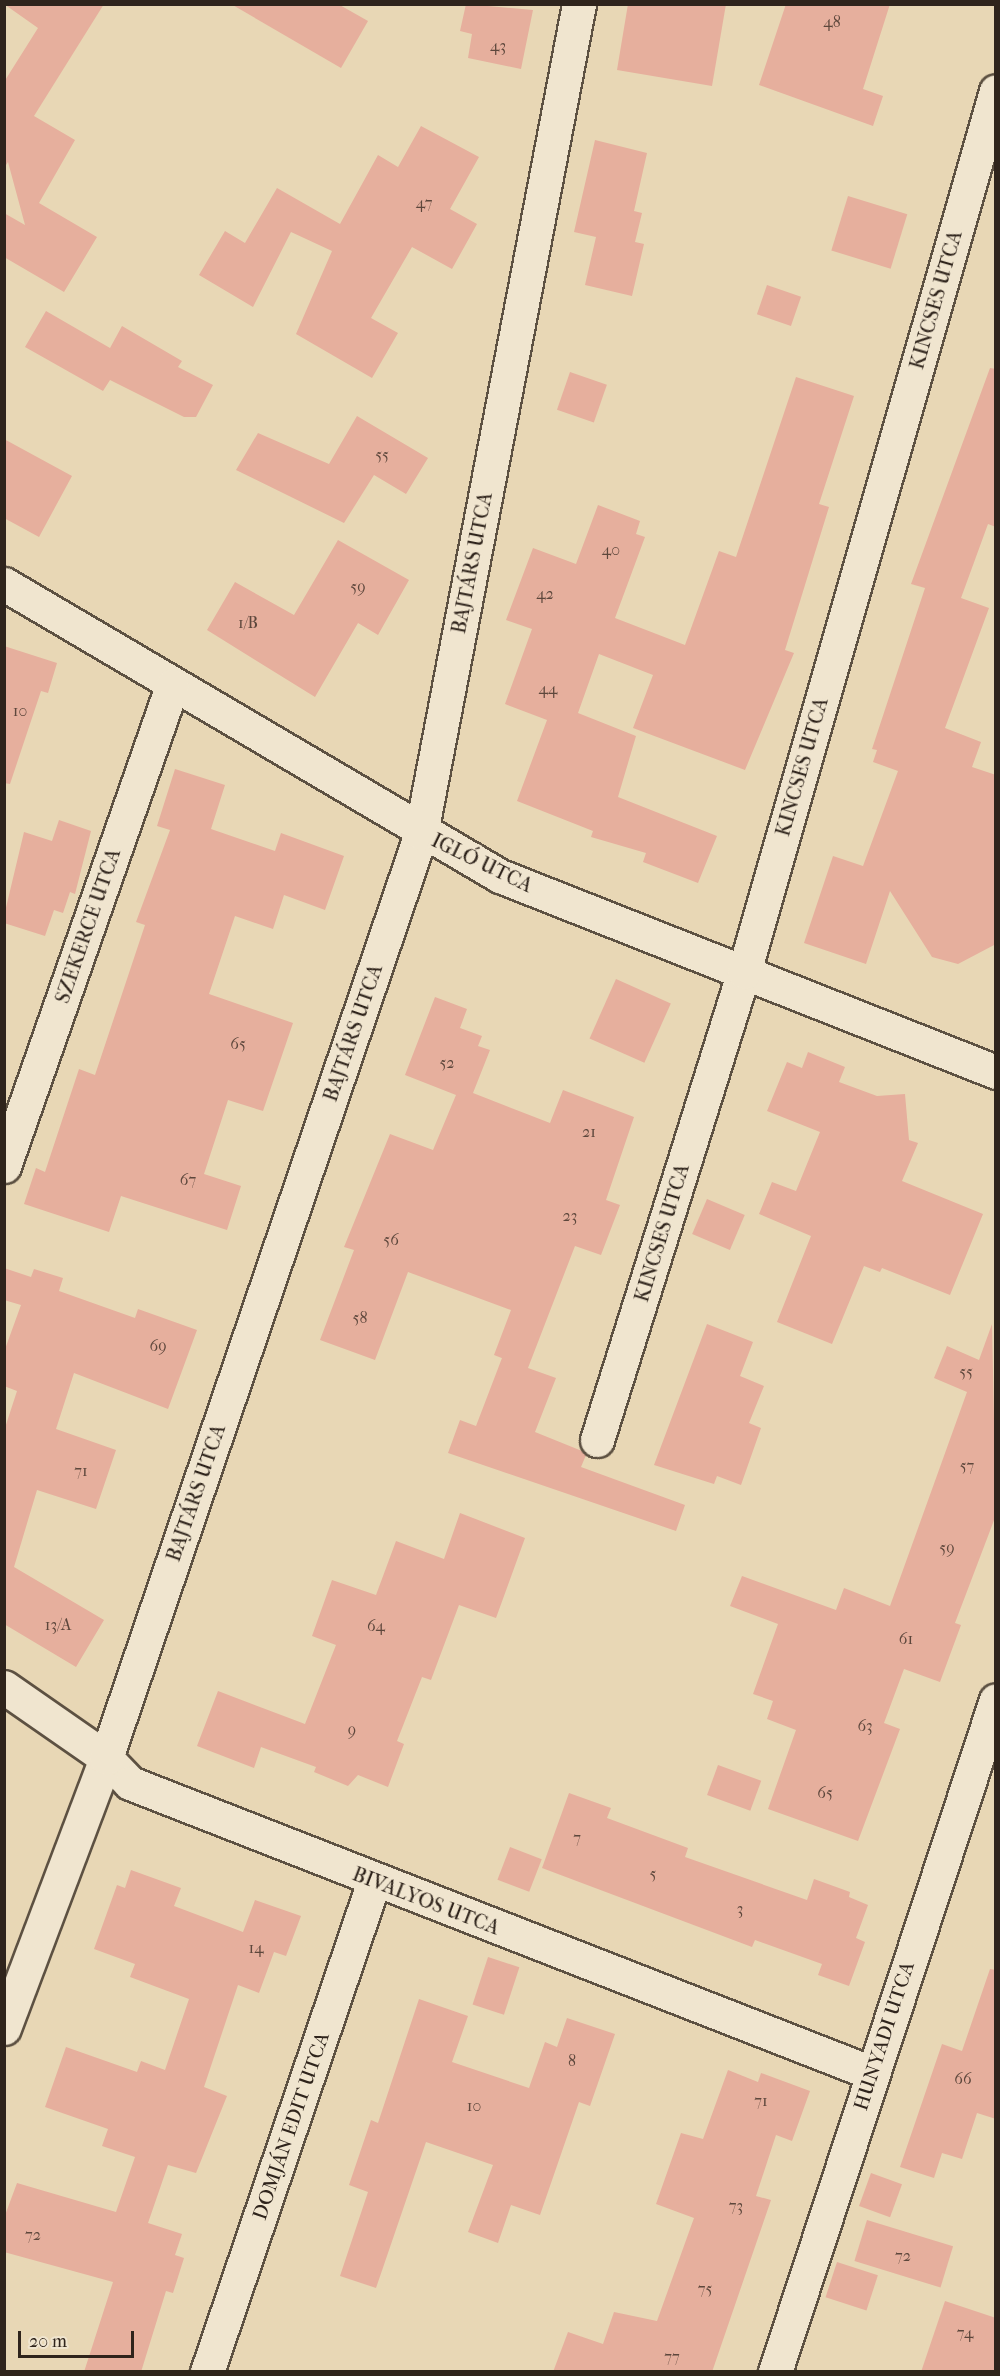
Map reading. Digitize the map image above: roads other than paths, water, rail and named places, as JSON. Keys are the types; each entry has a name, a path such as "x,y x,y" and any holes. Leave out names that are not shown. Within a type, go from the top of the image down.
{"street":[{"name":"BAJTÁRS UTCA","path":"4,2028 106,1758 421,833 579,4"},
{"name":"KINCSES UTCA","path":"597,1440 744,972 996,91"},
{"name":"IGLÓ UTCA","path":"4,584 421,833 500,876 996,1072"},
{"name":"SZEKERCE UTCA","path":"4,1166 172,686"},
{"name":"BIVALYOS UTCA","path":"4,1687 106,1758 130,1783 374,1881 872,2073"},
{"name":"HUNYADI UTCA","path":"775,2372 996,1700"},
{"name":"DOMJÁN EDIT UTCA","path":"207,2372 374,1881"}]}
